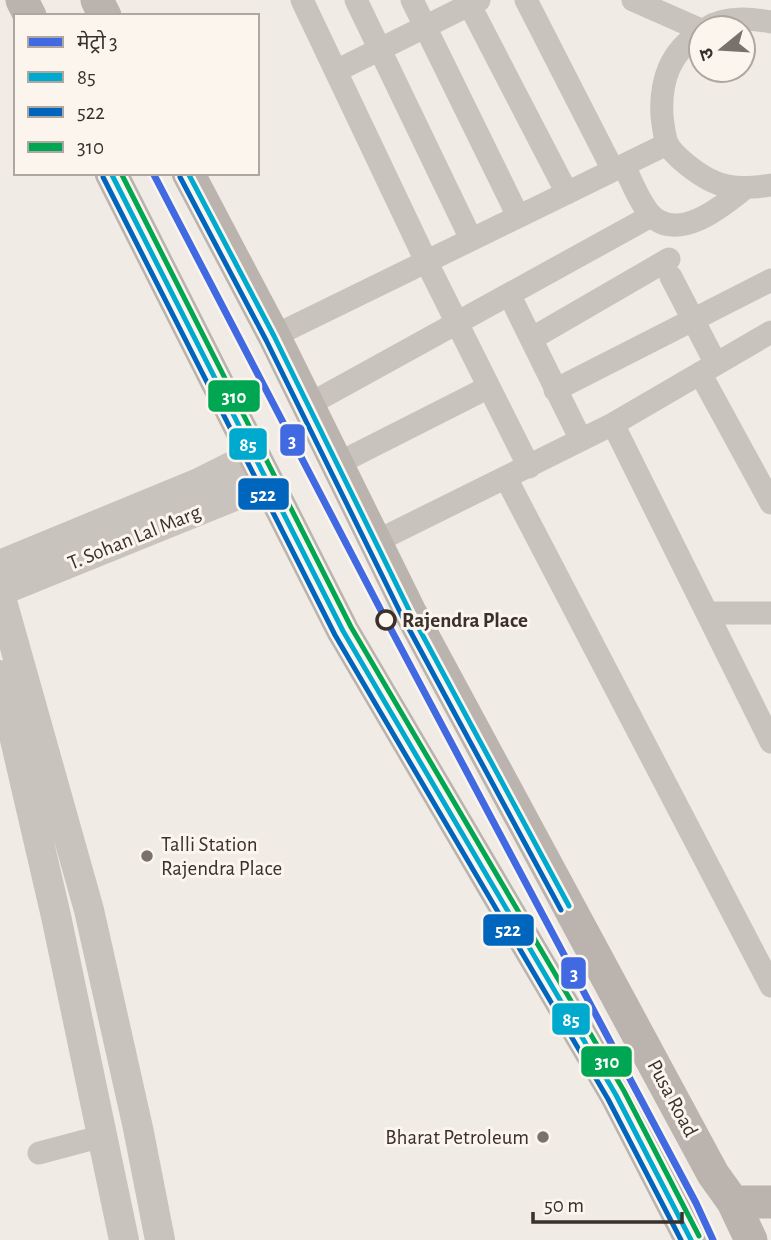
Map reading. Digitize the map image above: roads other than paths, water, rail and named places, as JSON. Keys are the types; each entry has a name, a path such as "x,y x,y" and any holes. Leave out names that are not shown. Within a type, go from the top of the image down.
{"main road":[{"path":"112,175 343,631 616,1095 691,1240"},
{"name":"Pusa Road","path":"189,175 274,336 417,624 713,1174 733,1202 751,1240"},
{"path":"733,1202 771,1202"}],"street":[{"path":"302,0 426,261 529,467"},
{"path":"356,0 471,239"},
{"path":"412,0 518,216"},
{"path":"526,0 618,167 651,216 673,224 700,220 745,188"},
{"path":"634,0 687,25"},
{"path":"336,71 472,1 567,192"},
{"path":"687,41 670,65 661,93 667,144 688,166 713,182 745,188 771,185"},
{"path":"274,336 667,144"},
{"path":"308,405 651,216"},
{"path":"531,340 670,268 693,320 708,368 771,503"},
{"path":"555,390 771,280"},
{"path":"509,294 581,440"},
{"path":"375,542 613,424 771,332"},
{"path":"337,464 489,387"},
{"path":"613,424 771,742"},
{"name":"T. Sohan Lal Marg","path":"0,565 201,482 262,469"},
{"name":"T. Sohan Lal Marg","path":"0,593 262,469"},
{"path":"506,478 765,964 771,986"},
{"path":"0,593 89,910 160,1240"},
{"path":"707,613 771,614"},
{"path":"0,675 56,916 124,1240"},
{"path":"56,916 89,910"},
{"path":"39,1153 103,1136"}],"metro line":[{"name":"3","path":"154,175 386,620 696,1203 713,1240"}],"place":[{"name":"Rajendra Place","path":"386,620"},
{"name":"Talli Station Rajendra Place","path":"147,856"},
{"name":"Bharat Petroleum","path":"543,1137"}]}
